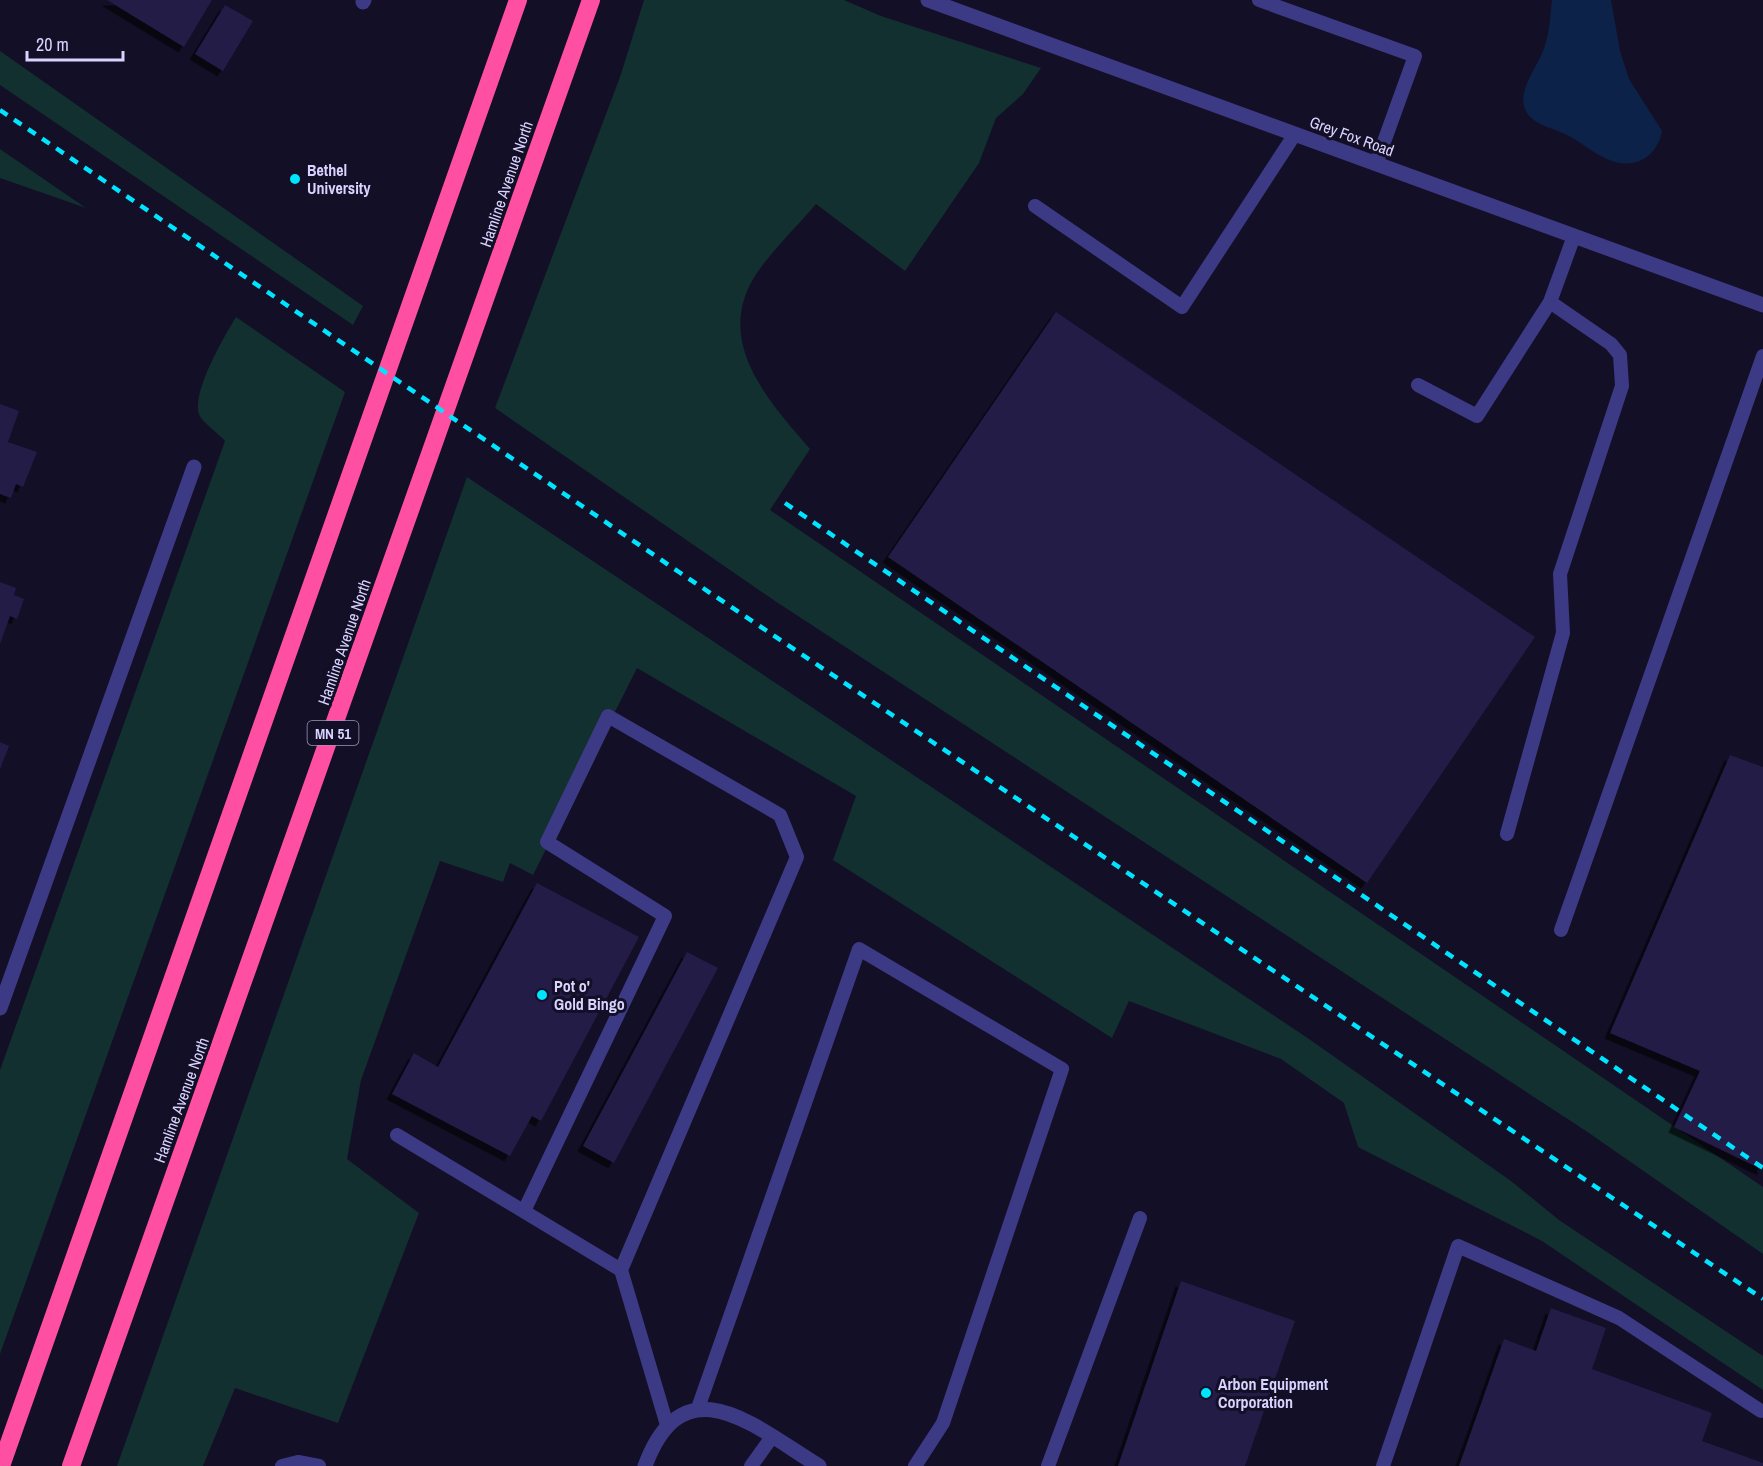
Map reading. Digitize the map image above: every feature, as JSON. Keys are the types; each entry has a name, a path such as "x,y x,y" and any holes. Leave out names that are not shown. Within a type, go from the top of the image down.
{"highway":[{"path":"1,1466 518,0"},
{"name":"Hamline Avenue North","path":"71,1466 591,0"}],"street":[{"name":"Grey Fox Road","path":"928,0 1763,304"},
{"path":"0,1008 194,467"},
{"path":"645,1466 655,1440 667,1425 682,1413 698,1408 726,1412 819,1466"}],"lane":[{"path":"1259,0 1415,56 1376,164"},
{"path":"1035,206 1182,307 1295,134"},
{"path":"1418,385 1477,416 1550,302 1574,236"},
{"path":"1507,834 1563,633 1560,574 1622,386 1620,355 1611,344 1550,302"},
{"path":"1561,930 1763,356"},
{"path":"524,1211 665,916 547,842 608,716 780,815 797,857 621,1270 667,1425"},
{"path":"698,1408 860,949 1062,1069 943,1423 915,1466"},
{"path":"397,1136 621,1270"},
{"path":"1048,1466 1140,1218"},
{"path":"1383,1466 1458,1246 1618,1317 1761,1411"},
{"path":"751,1466 772,1437"},
{"path":"282,1466 298,1462 319,1466"}],"green space":[{"path":"644,0 844,0 881,16 1041,68 1023,94 996,118 979,163 905,271 816,204 773,252 752,281 743,305 740,328 744,351 765,393 810,449 770,510 1763,1187 1763,1254 1586,1131 775,601 495,408 620,77"},
{"path":"0,51 363,306 353,325 0,85"},
{"path":"0,149 86,208 0,178"},
{"path":"236,317 345,392 0,1354 0,1070 225,441 201,418 198,409 199,397 209,367"},
{"path":"467,477 1309,1039 1511,1181 1559,1220 1763,1356 1763,1390 1542,1241 1358,1147 1344,1103 1281,1059 1129,1001 1112,1038 833,860 856,796 637,668 533,875 510,863 503,882 440,861 361,1080 347,1159 419,1213 338,1423 235,1388 203,1466 117,1466"}],"water":[{"path":"1552,0 1611,0 1620,51 1629,79 1662,131 1655,148 1642,160 1626,163 1607,159 1567,135 1532,119 1525,109 1524,93 1545,45"}],"building":[{"path":"107,0 212,0 184,47"},
{"path":"225,5 253,21 223,71 195,54"},
{"path":"1056,312 1535,637 1367,883 888,557"},
{"path":"0,404 19,411 8,442 37,452 23,487 16,484 11,498 0,494"},
{"path":"0,582 16,588 14,595 24,599 17,619 10,616 0,644"},
{"path":"0,742 9,746 0,769"},
{"path":"1730,755 1763,767 1763,1170 1674,1127 1700,1071 1610,1033"},
{"name":"Pot o' Gold Bingo","path":"537,883 639,937 541,1121 532,1116 510,1156 392,1094 414,1053 438,1067"},
{"path":"687,952 718,968 614,1163 583,1146"},
{"name":"Arbon Equipment Corporation","path":"1181,1281 1295,1321 1245,1466 1118,1466"},
{"path":"1551,1308 1606,1328 1592,1369 1712,1413 1702,1441 1763,1463 1763,1466 1459,1466 1504,1339 1536,1351"}],"railway":[{"path":"0,110 679,572 1763,1299"},
{"path":"785,503 1763,1168"}],"place":[{"name":"Bethel University","path":"295,179"},
{"name":"Pot o' Gold Bingo","path":"542,995"},
{"name":"Arbon Equipment Corporation","path":"1206,1393"}]}
